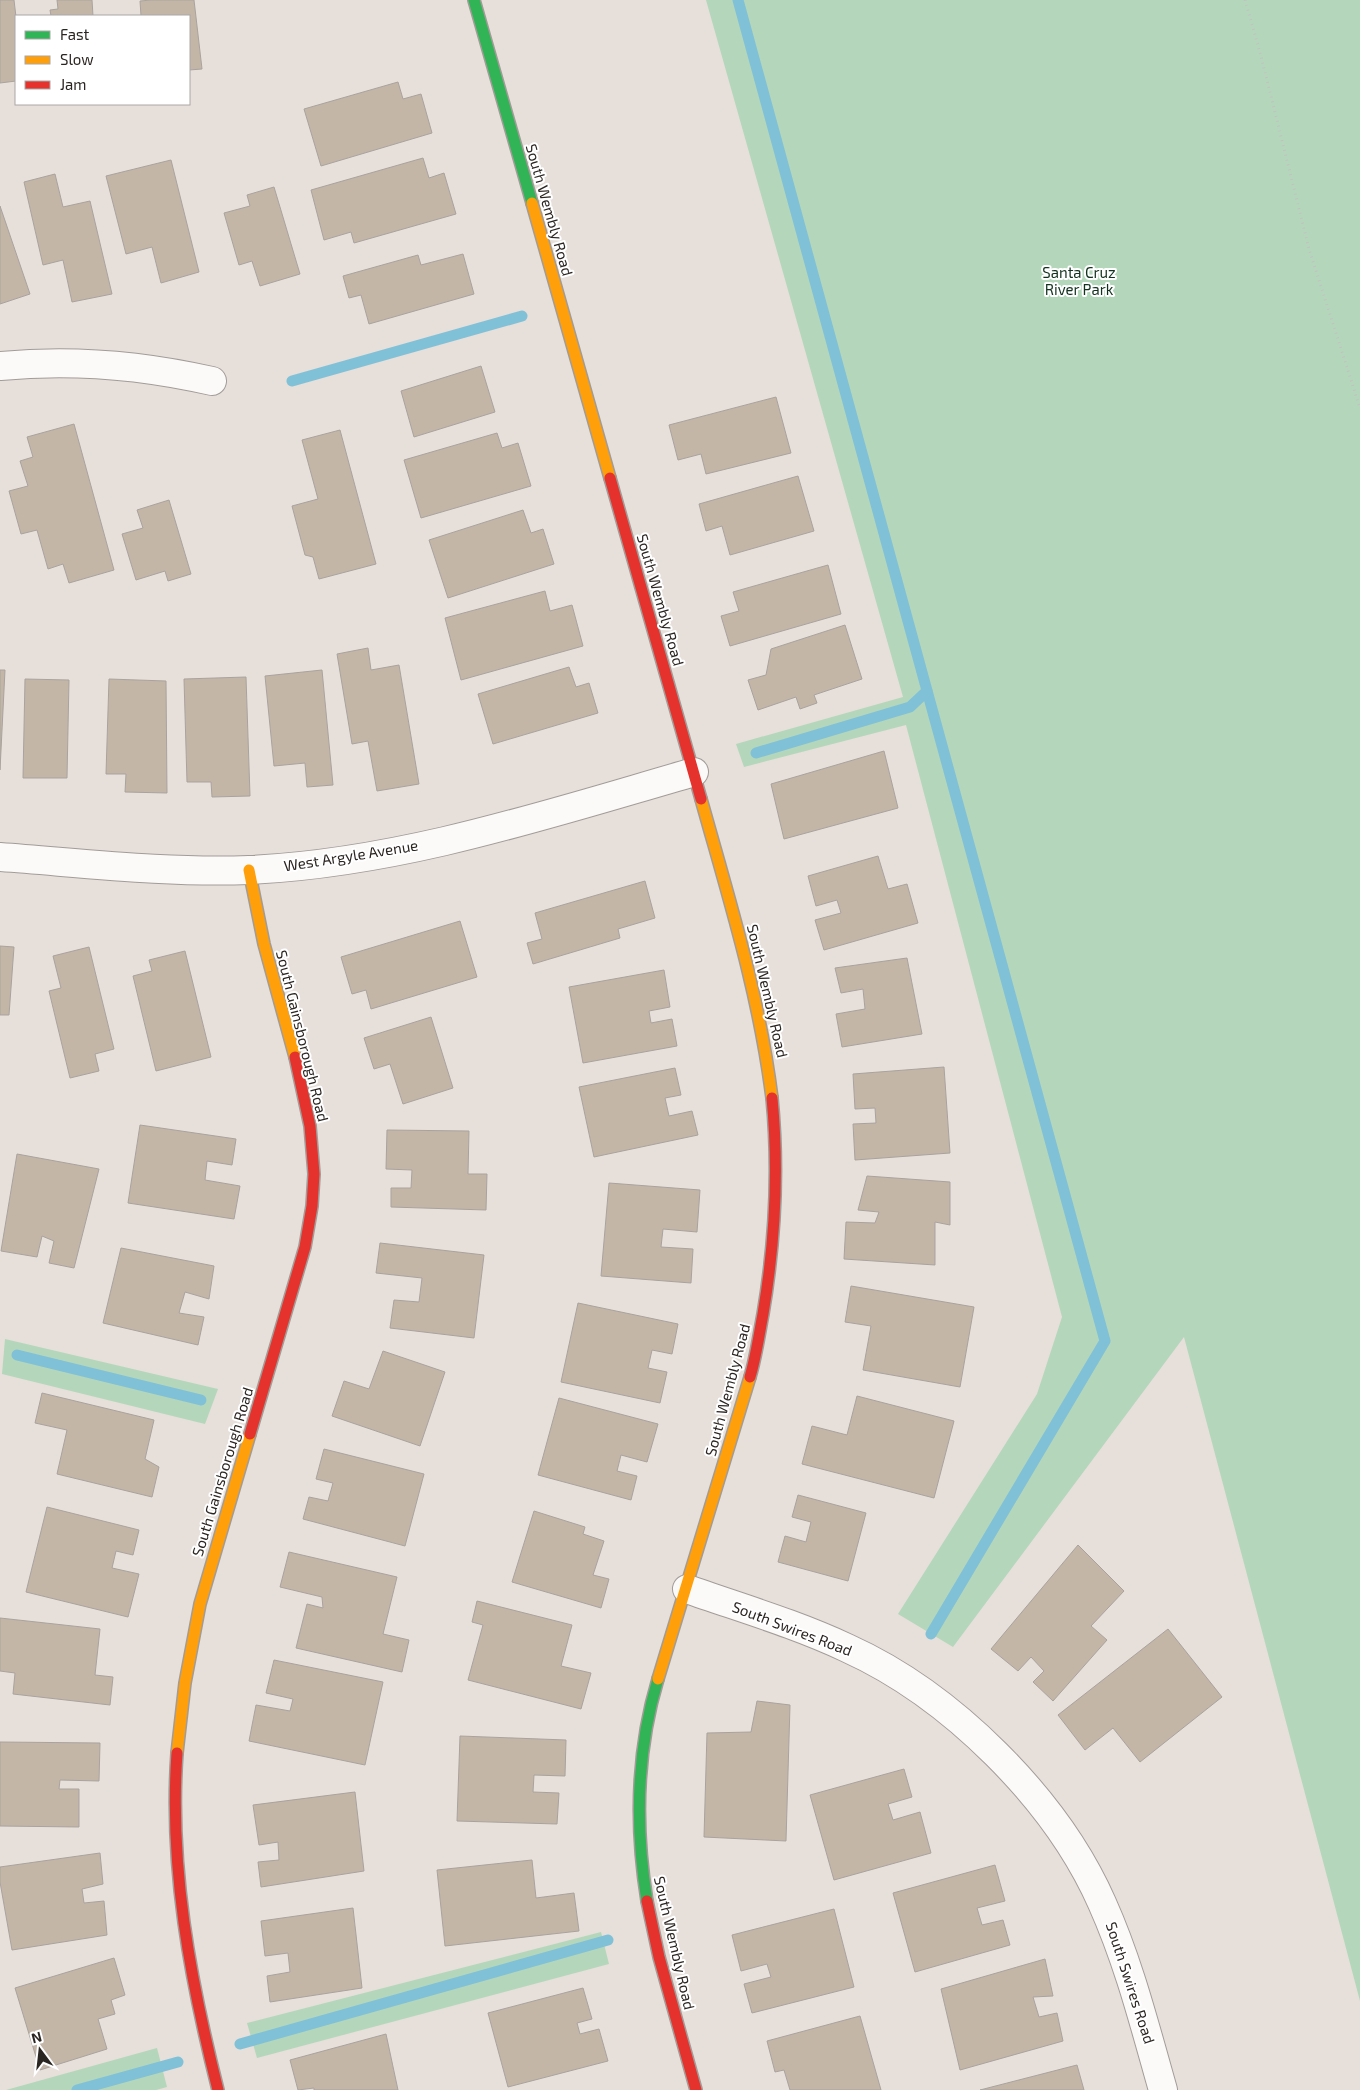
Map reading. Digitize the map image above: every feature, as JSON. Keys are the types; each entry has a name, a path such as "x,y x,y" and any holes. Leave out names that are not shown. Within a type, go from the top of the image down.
{"street":[{"name":"South Wembly Road","path":"474,0 750,972 761,1020 770,1078 776,1174 769,1282 761,1330 751,1374 687,1590 650,1706 642,1748 639,1791 642,1875 650,1917 696,2090"},
{"path":"0,366 75,362 173,372 212,381"},
{"name":"West Argyle Avenue","path":"0,857 115,867 207,870 250,870 358,858 525,821 694,772"},
{"name":"South Gainsborough Road","path":"218,2090 197,2006 182,1907 177,1816 179,1732 190,1650 200,1604 306,1247 313,1205 314,1166 310,1124 301,1082 259,924 250,870"},
{"name":"South Swires Road","path":"687,1590 806,1631 848,1648 885,1669 957,1718 1014,1773 1050,1815 1077,1856 1101,1901 1122,1950 1163,2090"}],"path":[{"path":"1245,0 1261,56 1308,249 1360,408"}],"green space":[{"name":"Santa Cruz River Park","path":"706,0 1360,0 1360,2001 1184,1337 953,1647 898,1614 1037,1394 1062,1317 906,725 744,767 736,744 903,697"},
{"path":"5,1339 218,1389 205,1424 2,1374"},
{"path":"601,1932 609,1964 257,2058 247,2023"},
{"path":"157,2048 167,2087 156,2090 6,2090"}],"building":[{"path":"0,0 14,0 16,15 15,81 0,83"},
{"path":"57,0 92,0 93,15 51,15 50,10 58,9"},
{"path":"194,0 202,69 190,70 190,15 141,15 140,1"},
{"path":"398,82 403,99 421,94 432,133 321,166 304,109"},
{"path":"423,158 429,178 444,173 456,214 354,243 351,232 324,240 311,190"},
{"path":"171,160 199,272 161,283 152,247 126,254 106,176"},
{"path":"55,174 63,207 90,201 112,294 72,302 63,260 43,265 24,182"},
{"path":"274,187 300,274 260,286 252,261 239,265 224,213 250,206 247,195"},
{"path":"0,206 30,294 0,304"},
{"path":"463,254 474,294 369,324 361,295 349,298 343,276 418,255 421,265"},
{"path":"481,366 495,412 414,437 401,391"},
{"path":"776,397 791,453 706,474 701,454 678,460 669,425"},
{"path":"74,424 114,570 69,583 63,564 48,569 37,530 21,534 9,491 28,486 20,461 33,457 27,437"},
{"path":"340,430 376,564 319,579 313,557 305,555 292,506 318,499 302,440"},
{"path":"497,433 502,448 518,443 531,486 421,518 404,460"},
{"path":"798,476 814,531 730,555 722,526 706,531 699,504"},
{"path":"169,500 191,574 168,581 165,571 136,580 122,534 143,528 137,510"},
{"path":"523,510 531,533 543,529 554,564 448,598 429,540"},
{"path":"828,565 841,614 730,646 721,616 739,611 733,592"},
{"path":"545,591 550,611 572,605 583,646 461,680 445,618"},
{"path":"845,625 862,679 814,695 817,703 800,709 796,697 758,710 748,680 766,675 771,649"},
{"path":"368,648 371,670 399,665 419,784 377,791 368,741 352,744 337,654"},
{"path":"569,667 576,687 589,683 598,713 493,744 478,694"},
{"path":"0,670 5,670 0,770"},
{"path":"322,670 333,785 307,787 305,763 274,766 265,676"},
{"path":"246,677 250,796 212,797 211,782 187,782 184,679"},
{"path":"25,679 69,680 67,778 23,778"},
{"path":"109,679 166,681 167,793 125,792 126,774 106,774"},
{"path":"884,751 898,808 784,839 771,784"},
{"path":"878,856 888,889 907,884 918,923 824,950 815,920 841,913 837,900 816,906 808,876"},
{"path":"645,881 655,918 618,929 620,938 533,964 527,943 542,939 535,913"},
{"path":"460,921 477,977 371,1009 366,990 352,994 341,957"},
{"path":"0,946 14,947 9,1015 0,1015"},
{"path":"89,947 114,1049 95,1054 99,1071 70,1078 49,991 61,988 53,956"},
{"path":"185,951 211,1057 156,1071 133,976 152,971 149,960"},
{"path":"907,958 922,1034 842,1047 836,1014 865,1009 863,989 841,993 835,968"},
{"path":"664,970 670,1007 649,1011 651,1023 672,1019 677,1046 583,1063 569,987"},
{"path":"431,1017 453,1088 403,1104 390,1064 374,1069 364,1038"},
{"path":"944,1067 950,1153 855,1160 853,1124 876,1123 875,1108 855,1109 853,1074"},
{"path":"675,1068 681,1095 665,1098 669,1116 692,1111 698,1135 594,1157 579,1087"},
{"path":"140,1125 236,1139 232,1165 207,1161 205,1180 240,1186 234,1219 128,1203"},
{"path":"387,1130 469,1131 468,1174 487,1174 486,1210 391,1207 391,1188 411,1188 412,1170 386,1169"},
{"path":"17,1154 99,1169 74,1268 49,1263 54,1241 42,1236 37,1257 1,1251"},
{"path":"867,1176 950,1182 950,1225 935,1222 935,1265 844,1259 846,1222 875,1223 879,1212 858,1210"},
{"path":"609,1183 700,1190 697,1232 663,1229 661,1247 693,1249 691,1283 601,1276"},
{"path":"380,1243 484,1255 474,1338 390,1328 394,1300 419,1302 422,1278 376,1273"},
{"path":"121,1248 214,1266 209,1299 185,1292 179,1313 204,1317 198,1345 103,1323"},
{"path":"851,1286 974,1307 960,1387 863,1370 871,1326 845,1322"},
{"path":"578,1303 678,1324 672,1354 652,1350 648,1368 667,1372 660,1403 561,1382"},
{"path":"383,1351 445,1372 420,1446 332,1416 344,1381 369,1389"},
{"path":"42,1393 154,1420 145,1459 159,1467 152,1497 57,1474 67,1430 35,1423"},
{"path":"857,1396 954,1421 934,1498 802,1464 812,1426 847,1435"},
{"path":"559,1398 658,1424 647,1462 621,1455 617,1471 637,1476 631,1500 538,1475"},
{"path":"324,1449 424,1474 405,1546 303,1519 309,1497 328,1501 333,1483 316,1479"},
{"path":"798,1495 866,1513 848,1581 778,1562 785,1536 806,1542 811,1522 792,1517"},
{"path":"47,1507 139,1530 133,1555 116,1551 112,1568 139,1574 128,1617 26,1592"},
{"path":"534,1511 585,1527 583,1534 604,1541 593,1575 609,1579 601,1608 512,1582"},
{"path":"1078,1545 1124,1591 1091,1626 1107,1640 1053,1701 1033,1682 1044,1671 1031,1657 1018,1671 991,1649"},
{"path":"289,1552 397,1577 383,1634 409,1640 402,1672 296,1648 307,1604 323,1608 322,1597 280,1587"},
{"path":"477,1601 572,1625 561,1666 591,1673 581,1709 468,1680 483,1625 472,1622"},
{"path":"0,1618 100,1629 95,1675 113,1677 110,1705 13,1694 15,1673 0,1671"},
{"path":"1168,1629 1222,1697 1140,1762 1113,1728 1085,1750 1058,1715"},
{"path":"274,1660 383,1682 365,1765 249,1741 256,1705 290,1711 293,1699 266,1693"},
{"path":"757,1701 790,1705 786,1841 704,1837 707,1733 751,1732"},
{"path":"460,1736 566,1740 565,1776 534,1775 533,1792 559,1793 557,1824 457,1821"},
{"path":"0,1742 100,1743 99,1781 60,1780 59,1789 79,1789 79,1827 0,1826"},
{"path":"904,1769 912,1797 888,1804 893,1820 920,1812 931,1853 834,1880 810,1795"},
{"path":"355,1792 364,1871 261,1887 258,1862 279,1860 278,1842 259,1845 253,1805"},
{"path":"100,1853 103,1884 82,1889 84,1903 104,1901 107,1935 12,1950 0,1882 0,1867"},
{"path":"532,1860 536,1898 574,1893 579,1931 445,1946 437,1870"},
{"path":"995,1865 1005,1901 977,1908 982,1925 1003,1920 1010,1945 915,1972 893,1893"},
{"path":"353,1908 362,1988 270,2002 267,1976 290,1972 288,1953 265,1956 261,1921"},
{"path":"834,1909 854,1987 752,2013 744,1984 771,1977 767,1964 741,1971 732,1935"},
{"path":"114,1958 125,1995 111,2000 115,2014 98,2019 107,2049 40,2070 15,1988"},
{"path":"1045,1959 1053,1996 1033,1997 1039,2017 1057,2013 1063,2041 960,2070 941,1989"},
{"path":"583,1988 592,2019 577,2023 580,2034 599,2029 608,2061 508,2087 488,2013"},
{"path":"860,2016 881,2090 790,2090 784,2070 775,2072 767,2041"},
{"path":"386,2034 398,2090 314,2090 314,2088 298,2090 290,2060"},
{"path":"1077,2065 1084,2090 980,2090"}],"waterway":[{"path":"738,0 1105,1341 931,1634"},
{"path":"292,381 522,316"},
{"path":"756,753 910,707 927,691"},
{"path":"17,1355 201,1400"},
{"path":"240,2044 608,1940"},
{"path":"77,2090 178,2062"}],"traffic: fast":[{"path":"474,0 532,203"},
{"path":"647,1901 639,1817 640,1790 645,1734 658,1679"}],"traffic: slow":[{"path":"532,203 610,478"},
{"path":"701,799 751,984 772,1098"},
{"path":"249,870 264,944 295,1057"},
{"path":"658,1679 750,1377"},
{"path":"177,1753 185,1683 200,1604 250,1434"}],"traffic: jam":[{"path":"610,478 701,799"},
{"path":"250,1434 305,1247 312,1206 314,1174 310,1126 295,1057"},
{"path":"750,1377 763,1314 773,1234 775,1153 772,1098"},
{"path":"177,1753 176,1838 184,1923 199,2007 218,2090"},
{"path":"647,1901 659,1957 696,2090"}]}
